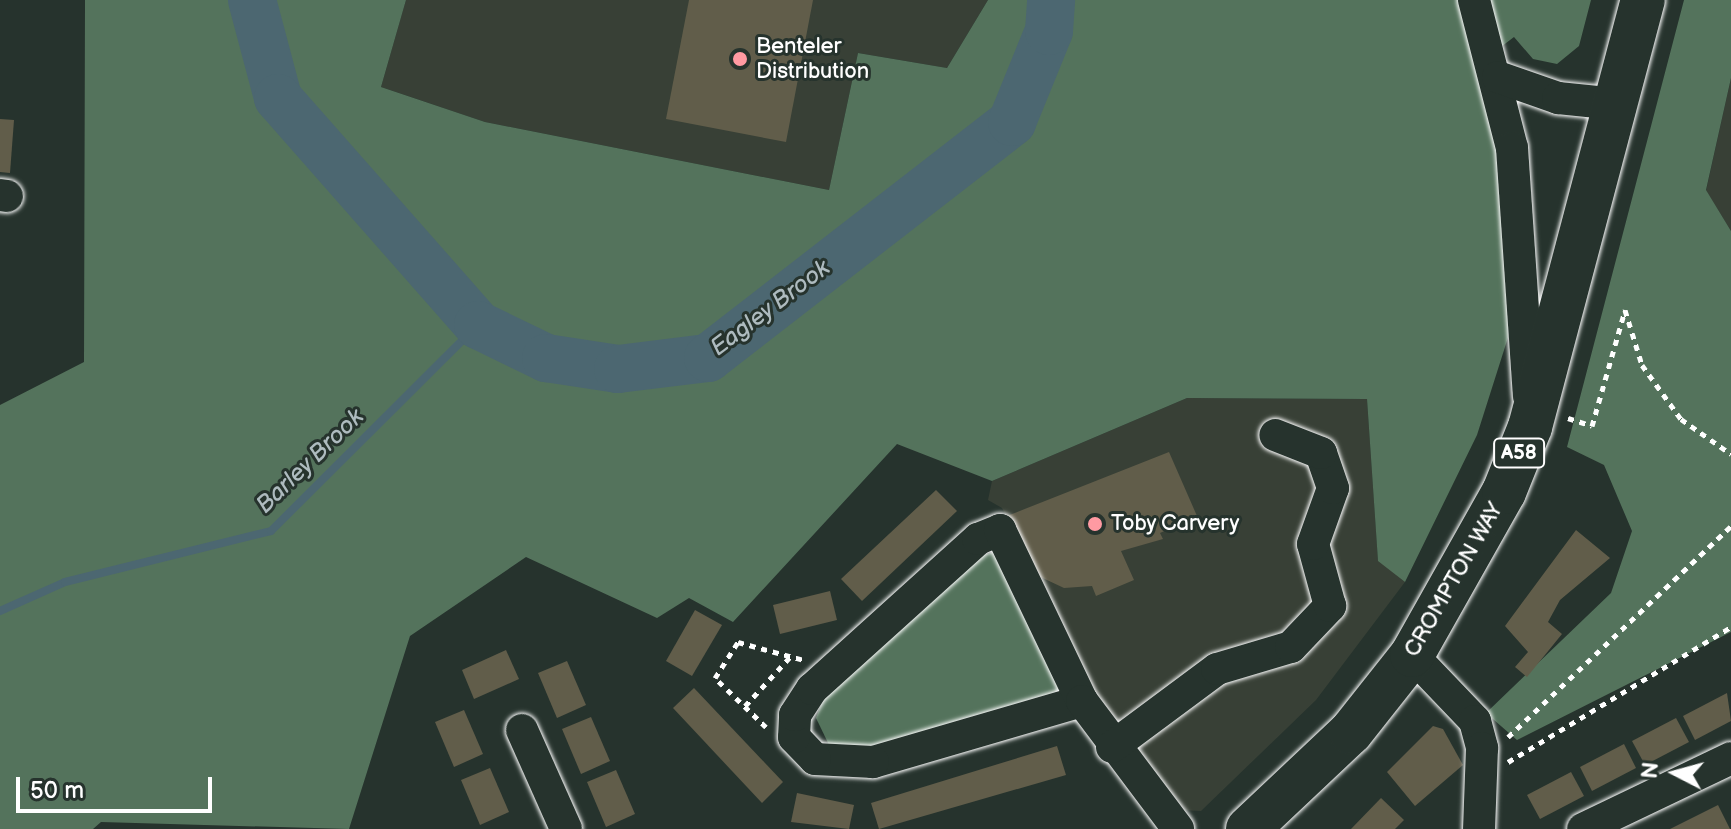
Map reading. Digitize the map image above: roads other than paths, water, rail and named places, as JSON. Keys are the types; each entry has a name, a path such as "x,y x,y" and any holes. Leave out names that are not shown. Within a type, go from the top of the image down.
{"highway":[{"name":"CROMPTON WAY","path":"1248,829 1351,732 1412,655 1471,559 1532,417 1643,0"}],"street":[{"path":"1474,0 1498,77 1524,256 1532,417"},
{"path":"1498,77 1558,98 1617,104"},
{"path":"1112,747 1217,669 1291,647 1330,606 1313,544 1333,488 1321,453 1275,435"},
{"path":"1082,701 873,762 815,759 794,737 803,701 827,675 978,539 1000,530 1082,701 1112,747 1178,829"},
{"path":"1412,655 1475,721 1482,761 1479,829"},
{"path":"522,730 566,829"},
{"path":"1583,829 1731,758"}],"waterway":[{"name":"Eagley Brook","path":"252,0 278,98 478,325 546,358 618,369 708,358 1012,122 1049,31 1051,0"},
{"name":"Barley Brook","path":"0,611 65,582 271,531 478,325"}],"place":[{"name":"Benteler Distribution","path":"740,59"},
{"name":"Toby Carvery","path":"1095,524"}]}
